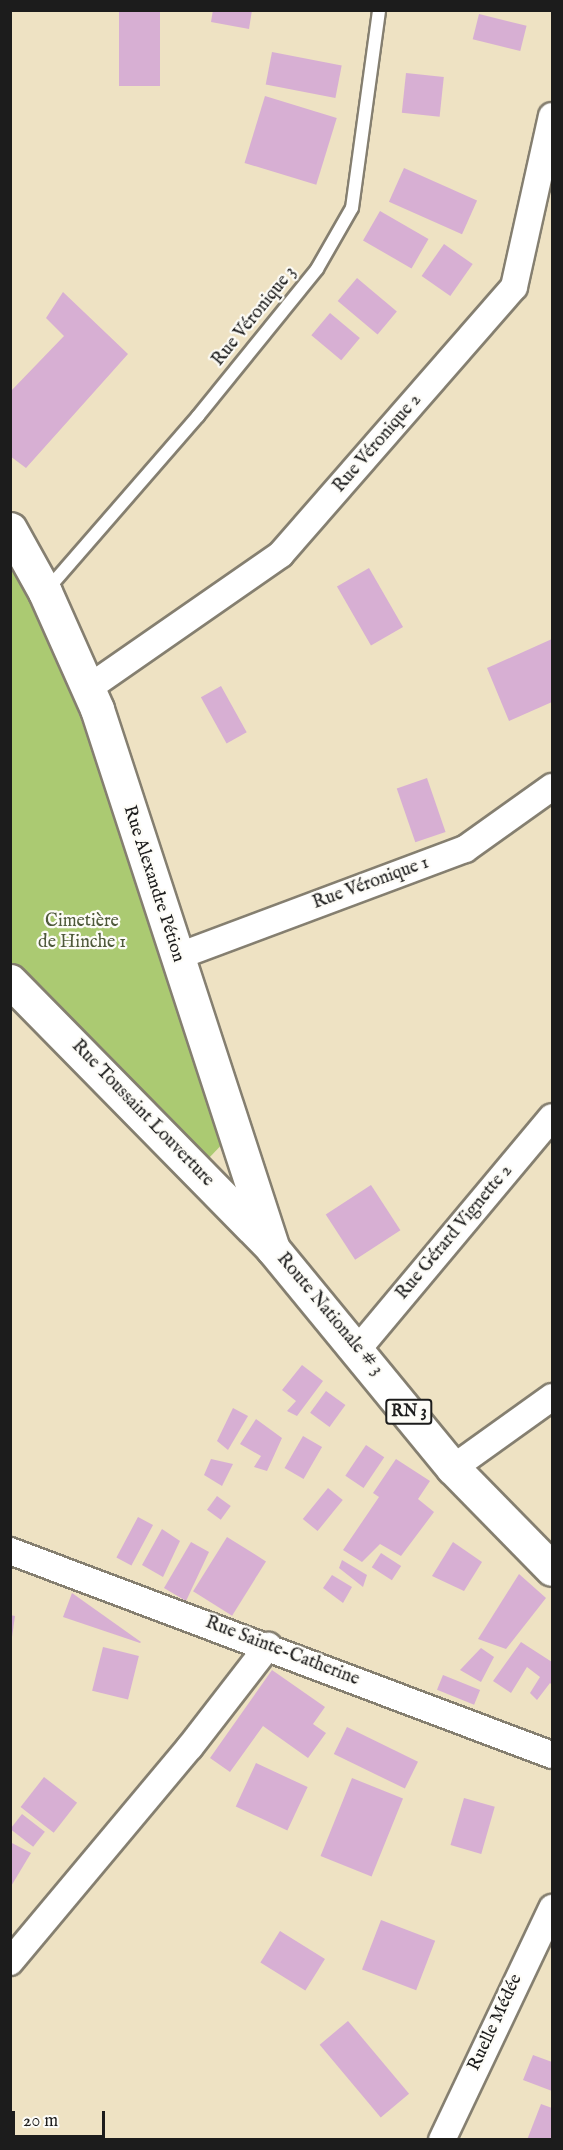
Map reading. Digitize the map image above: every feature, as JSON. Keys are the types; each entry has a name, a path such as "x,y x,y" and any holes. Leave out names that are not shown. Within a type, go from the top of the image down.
{"main road":[{"name":"Rue Alexandre Pétion","path":"10,529 45,592 97,709 273,1249"},
{"name":"Rue Toussaint Louverture","path":"10,981 273,1249"},
{"name":"Route Nationale # 3","path":"273,1249 358,1349 453,1468 552,1569"}],"street":[{"name":"Rue Véronique 2","path":"87,689 281,554 514,287 552,116"},
{"name":"Rue Véronique 1","path":"176,957 465,849 552,787"},
{"name":"Rue Gérard Vignette 2","path":"358,1349 552,1117"},
{"path":"453,1468 552,1397"},
{"name":"Rue Sainte-Catherine","path":"10,1551 268,1646 552,1755"},
{"path":"10,1962 190,1747 268,1646"},
{"name":"Ruelle Médée","path":"442,2139 552,1908"}],"lane":[{"name":"Rue Véronique 3","path":"45,592 198,416 317,269 352,208 379,10"}],"green space":[{"name":"Cimetière de Hinche 1","path":"10,560 41,608 230,1136 208,1159 11,962"}],"building":[{"path":"119,10 160,10 160,86 119,86"},
{"path":"213,10 252,10 249,29 211,22"},
{"path":"479,14 527,26 520,51 473,39"},
{"path":"272,52 342,66 335,98 266,84"},
{"path":"406,73 444,77 440,117 402,113"},
{"path":"265,96 337,118 316,185 245,163"},
{"path":"404,168 477,201 462,234 389,202"},
{"path":"380,211 428,239 411,268 363,240"},
{"path":"444,244 473,264 450,296 422,276"},
{"path":"357,278 397,311 378,334 338,301"},
{"path":"63,292 128,354 26,468 10,456 10,392 64,336 46,318"},
{"path":"330,313 360,338 341,360 311,335"},
{"path":"369,568 403,627 371,645 337,586"},
{"path":"552,639 552,702 509,721 487,668"},
{"path":"221,686 247,732 227,744 201,697"},
{"path":"427,778 446,832 415,842 397,788"},
{"path":"371,1185 400,1230 355,1260 326,1214"},
{"path":"302,1365 323,1381 297,1416 287,1411 296,1401 282,1390"},
{"path":"326,1391 345,1405 330,1427 310,1413"},
{"path":"233,1408 248,1416 228,1450 217,1441"},
{"path":"256,1419 282,1438 267,1471 254,1467 261,1456 240,1444"},
{"path":"303,1436 322,1447 304,1479 285,1468"},
{"path":"366,1445 384,1457 364,1488 345,1476"},
{"path":"211,1459 233,1464 222,1486 204,1475"},
{"path":"396,1459 430,1481 418,1499 434,1512 401,1556 380,1544 362,1562 343,1550 379,1497 373,1493"},
{"path":"328,1488 343,1500 318,1531 303,1519"},
{"path":"217,1496 231,1506 221,1520 207,1510"},
{"path":"138,1517 153,1525 131,1566 116,1558"},
{"path":"162,1529 180,1541 163,1577 142,1565"},
{"path":"227,1537 266,1561 232,1616 193,1591"},
{"path":"191,1542 209,1552 186,1601 164,1588"},
{"path":"453,1542 482,1562 464,1591 432,1576"},
{"path":"381,1553 401,1566 392,1580 372,1567"},
{"path":"342,1560 367,1575 363,1587 339,1568"},
{"path":"519,1574 546,1598 506,1649 478,1639"},
{"path":"332,1575 352,1587 343,1603 323,1588"},
{"path":"72,1593 141,1642 63,1617"},
{"path":"10,1615 15,1616 12,1637 10,1637"},
{"path":"521,1642 552,1662 552,1685 550,1683 537,1700 530,1693 540,1677 527,1667 511,1693 493,1681"},
{"path":"103,1647 139,1656 128,1700 92,1691"},
{"path":"481,1648 494,1657 481,1682 460,1670"},
{"path":"272,1670 325,1707 313,1724 326,1733 308,1758 263,1726 230,1772 210,1758"},
{"path":"443,1675 480,1690 474,1705 437,1690"},
{"path":"347,1727 418,1762 405,1789 334,1754"},
{"path":"256,1763 308,1787 287,1831 236,1807"},
{"path":"44,1777 77,1803 54,1833 21,1807"},
{"path":"352,1778 403,1799 372,1876 321,1856"},
{"path":"464,1798 495,1807 481,1854 450,1845"},
{"path":"22,1814 45,1832 33,1847 10,1829"},
{"path":"10,1842 31,1853 10,1888"},
{"path":"381,1920 435,1941 416,1990 362,1969"},
{"path":"280,1931 325,1959 305,1990 260,1962"},
{"path":"348,2021 409,2094 381,2118 320,2045"},
{"path":"533,2055 552,2062 552,2091 523,2080"},
{"path":"541,2104 552,2108 552,2140 527,2140"}]}
